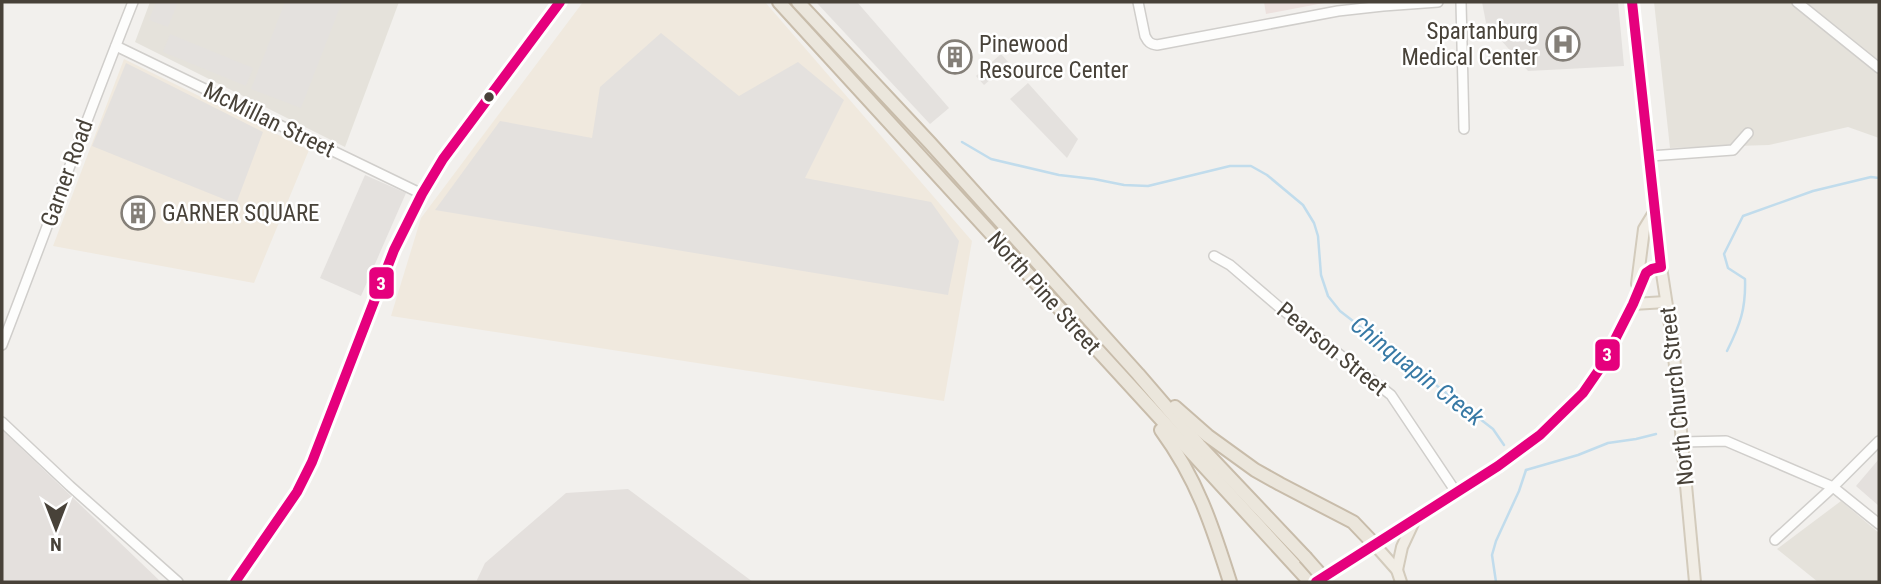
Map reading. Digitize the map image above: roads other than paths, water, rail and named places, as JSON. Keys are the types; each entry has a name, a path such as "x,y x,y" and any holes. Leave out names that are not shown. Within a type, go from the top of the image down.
{"highway":[{"name":"North Pine Street","path":"779,2 1128,384 1299,561 1327,582"},
{"name":"North Pine Street","path":"798,2 930,143 1138,374 1299,561 1310,582"},
{"path":"1138,374 1231,454 1280,485 1353,522 1374,544"},
{"path":"1128,384 1175,450 1197,489 1230,582"}],"main road":[{"name":"North Church Street","path":"1632,2 1661,267 1673,345 1695,582"},
{"path":"1634,302 1644,229 1655,211"},
{"path":"1316,582 1517,453 1563,415 1583,393 1601,366 1646,273 1661,267"},
{"path":"1634,302 1666,302"},
{"path":"1397,570 1402,547 1416,517"},
{"path":"1374,544 1397,570 1401,582"}],"street":[{"name":"Garner Road","path":"2,345 134,2"},
{"path":"234,582 296,492 312,461 394,250 422,194 443,159 561,2"},
{"path":"1138,2 1145,36 1152,44 1157,45 1349,10 1438,2"},
{"path":"1461,2 1464,129"},
{"path":"1797,2 1879,68"},
{"name":"McMillan Street","path":"116,46 422,194"},
{"path":"1650,156 1733,150 1748,133"},
{"name":"Pearson Street","path":"1214,256 1230,265 1391,396 1456,492"},
{"path":"2,422 178,582"},
{"path":"1682,442 1726,441 1833,487 1879,524"},
{"path":"1775,540 1879,441"}],"waterway":[{"name":"Chinquapin Creek","path":"962,142 991,159 1059,175 1124,185 1148,186 1230,166 1251,166 1267,175 1303,205 1318,236 1321,275 1328,296 1340,311 1493,429 1504,445"},
{"path":"1727,351 1741,316 1745,279 1728,268 1724,254 1743,216 1813,191 1871,177 1879,178"},
{"path":"1526,470 1608,443 1656,434"},
{"name":"Chinquapin Creek","path":"1496,582 1492,555 1526,470"}],"place":[{"name":"Spartanburg Medical Center","path":"1563,44"},
{"name":"Pinewood Resource Center","path":"955,57"},
{"name":"GARNER SQUARE","path":"138,213"}]}
